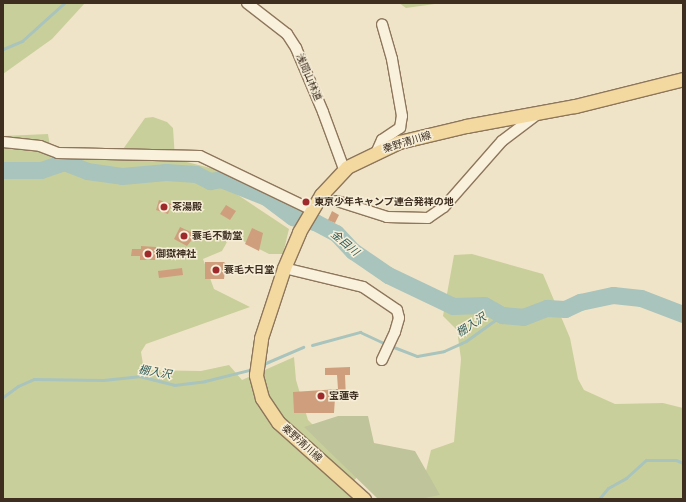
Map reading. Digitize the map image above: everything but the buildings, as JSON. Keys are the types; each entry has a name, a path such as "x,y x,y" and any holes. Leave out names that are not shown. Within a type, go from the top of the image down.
{"main road":[{"name":"秦野清川線","path":"364,499 278,422 262,398 256,368 261,338 284,268 299,232 310,212 344,169 377,151 399,142 466,126 620,96 683,79"}],"street":[{"name":"浅間山林道","path":"247,3 287,34 296,48 324,112 344,169"},
{"path":"377,151 382,140 400,128 402,116 392,59 382,24"},
{"path":"337,201 387,217 428,218 444,207 502,141 539,113"},
{"path":"3,142 40,146 58,153 200,156 310,212"},
{"path":"284,268 363,286 397,310 399,318 395,332 382,360"}],"green space":[{"path":"3,3 85,3 52,39 3,74"},
{"path":"399,3 442,3 406,8"},
{"path":"153,117 167,122 173,128 175,159 222,171 232,191 289,229 283,254 269,254 231,235 222,251 203,259 214,289 250,307 146,344 141,352 144,370 201,371 229,365 242,380 294,357 296,380 308,420 361,473 347,488 376,499 3,499 3,136 48,134 51,152 121,152 145,118"},
{"path":"472,254 543,274 570,338 578,379 584,390 615,404 663,403 683,408 683,499 413,499 425,497 426,471 431,450 454,442 461,359 457,330 443,316 454,255"},
{"path":"338,416 368,416 374,443 415,451 440,495 419,499 378,499 304,427"}],"waterway":[{"path":"3,49 22,41 64,3"},
{"name":"金目川","path":"3,170 41,170 64,162 87,171 122,176 166,172 196,174 210,181 221,179 266,197 293,217 315,222 336,233 353,251 388,275 453,306 484,305 502,315 523,317 547,308 565,309 580,302 613,295 641,298 683,314"},
{"name":"棚入沢","path":"391,346 417,356 444,351 466,341 502,315"},
{"name":"棚入沢","path":"312,345 360,332 386,344"},
{"name":"棚入沢","path":"261,365 303,347"},
{"name":"棚入沢","path":"3,397 18,386 34,379 103,380 139,376 174,385 205,381 253,369"},
{"path":"599,499 608,488 626,478 646,460 676,460 683,463"}],"place":[{"name":"東京少年キャンプ連合発祥の地","path":"306,202"},
{"name":"茶湯殿","path":"164,207"},
{"name":"蓑毛不動堂","path":"184,236"},
{"name":"御獄神社","path":"148,254"},
{"name":"蓑毛大日堂","path":"216,270"},
{"name":"宝蓮寺","path":"321,396"}]}
